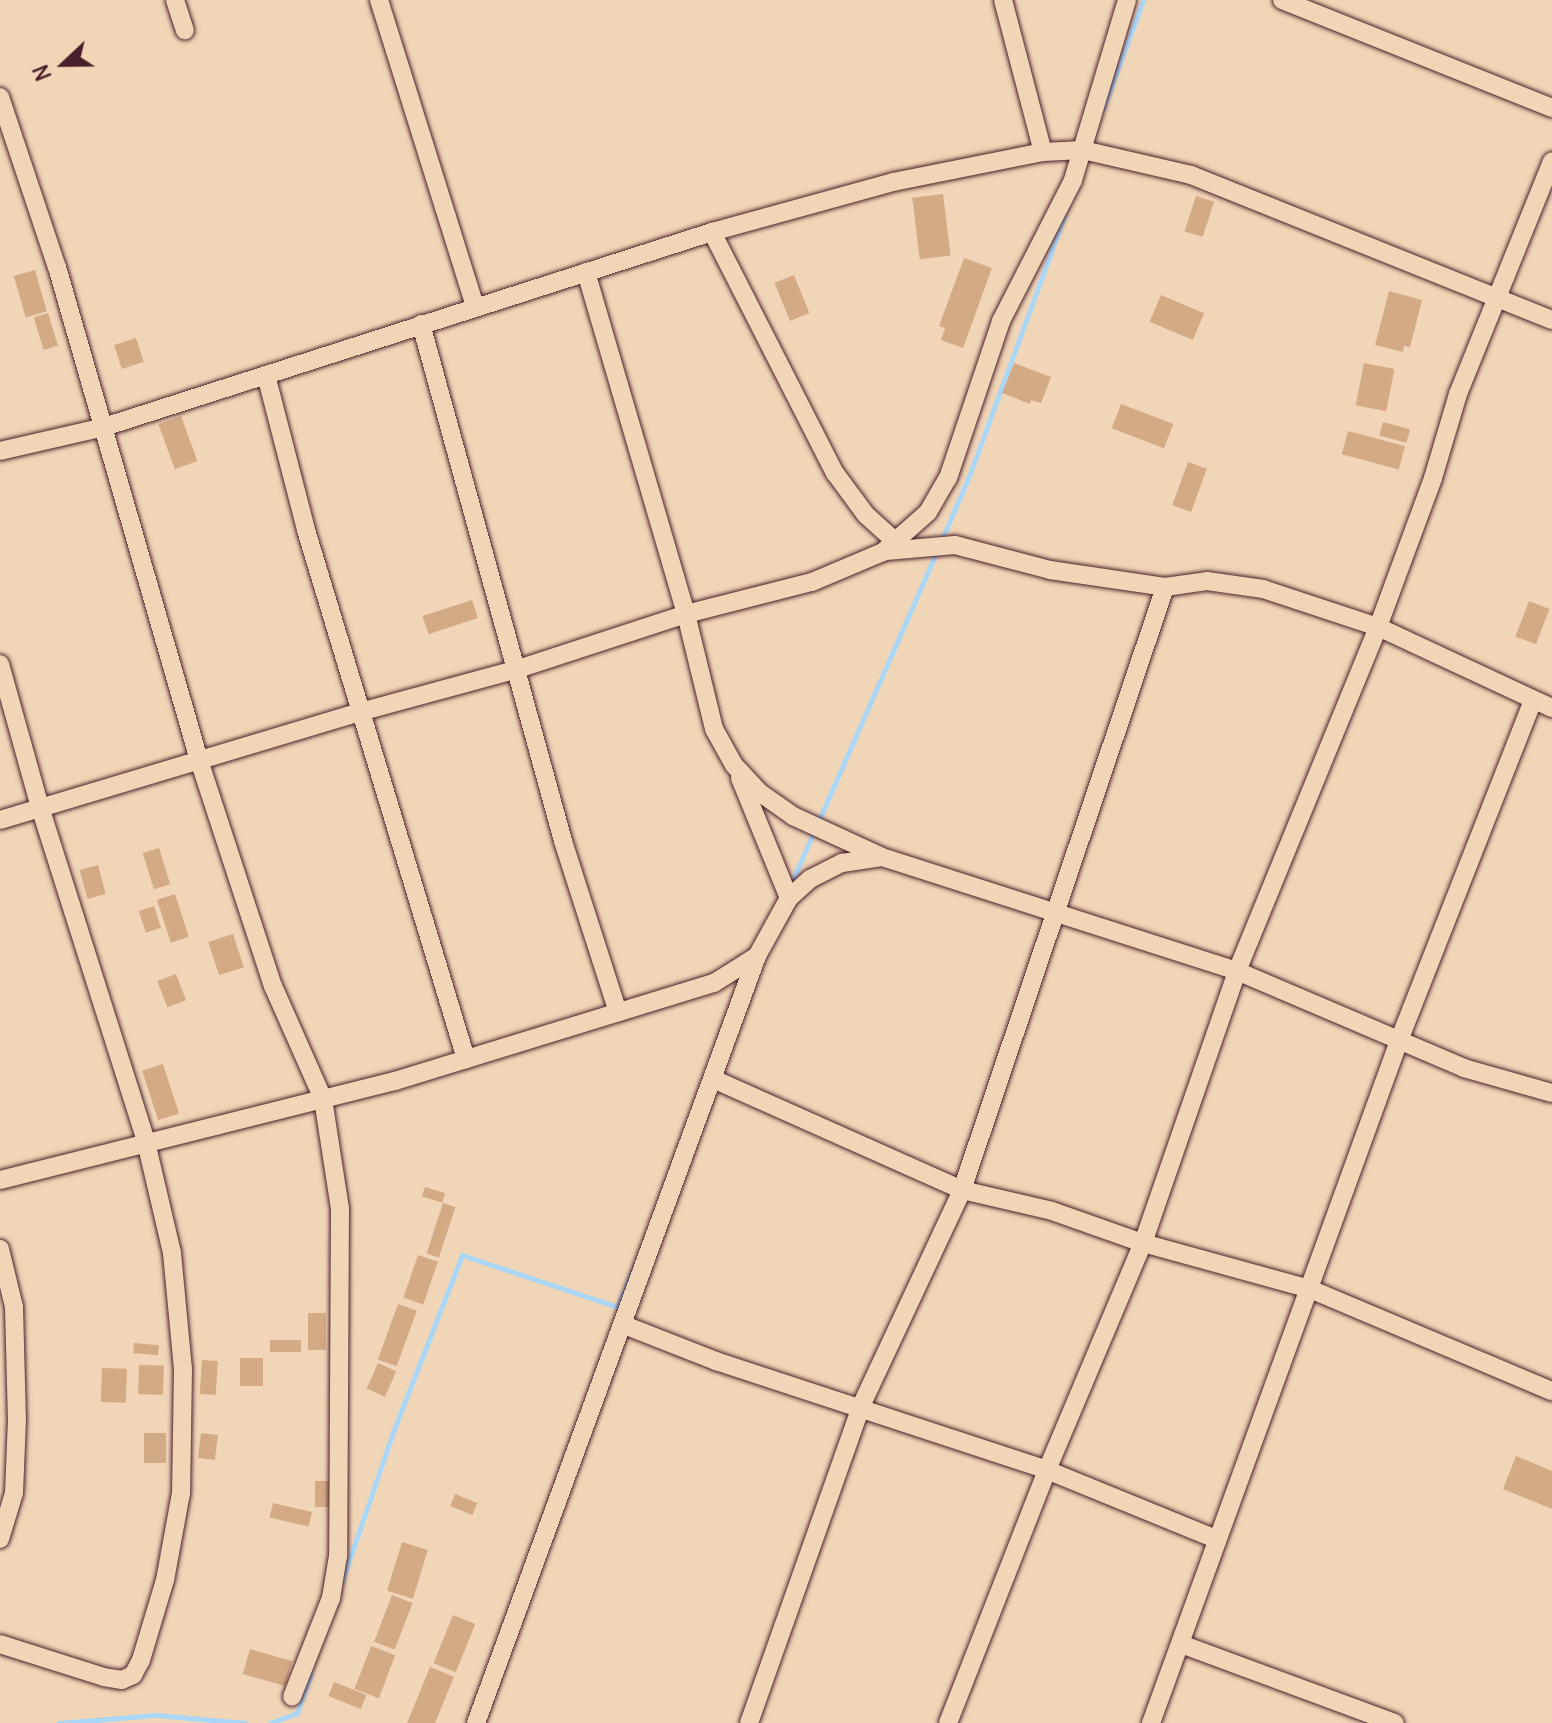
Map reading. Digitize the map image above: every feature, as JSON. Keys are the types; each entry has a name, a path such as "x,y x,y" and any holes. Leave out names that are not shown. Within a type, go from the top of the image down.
{"street":[{"path":"175,0 185,30"},
{"path":"379,0 475,306"},
{"path":"1003,0 1043,152"},
{"path":"0,820 360,712 515,670 686,614 812,582 890,547 928,512 948,478 967,430 1001,321 1073,180 1127,0"},
{"path":"1282,0 1552,108"},
{"path":"0,97 57,267 199,760 273,986 323,1099 340,1209 340,1529 331,1598 292,1697"},
{"path":"0,451 104,427 712,232 893,182 1043,152 1083,150 1191,175 1552,320"},
{"path":"948,1723 1047,1470 1143,1243 1237,971 1378,627 1433,478 1458,394 1499,299 1552,161"},
{"path":"712,232 835,473 890,547"},
{"path":"586,272 686,614 714,729 734,765 789,898"},
{"path":"421,324 563,841 618,1012"},
{"path":"266,375 306,530 466,1059"},
{"path":"890,547 955,545 1050,570 1165,587 1207,581 1263,589 1378,627 1552,708"},
{"path":"749,1723 809,1561 861,1406 962,1190 1165,587"},
{"path":"0,664 40,807 146,1142 172,1253 183,1369 181,1493 165,1580 141,1660 133,1675 122,1680 0,1644"},
{"path":"1151,1723 1400,1038 1533,700"},
{"path":"734,765 759,792 793,816 882,857 1237,971 1400,1038 1464,1068 1552,1093"},
{"path":"476,1723 757,956 789,898 810,879 842,863 882,857"},
{"path":"0,1180 323,1099 466,1059 714,983 757,956"},
{"path":"713,1079 962,1190 1052,1211 1143,1243 1310,1289 1552,1391"},
{"path":"0,1249 14,1307 17,1419 14,1493 0,1539"},
{"path":"624,1325 716,1361 861,1406 1047,1470 1216,1539"},
{"path":"1181,1644 1395,1723"}],"building":[{"path":"943,194 951,256 920,259 912,198"},
{"path":"1196,196 1214,202 1203,237 1185,231"},
{"path":"964,258 992,268 963,348 941,340 945,328 939,326"},
{"path":"35,270 47,311 26,317 14,276"},
{"path":"794,275 809,313 790,321 775,283"},
{"path":"1389,291 1422,300 1410,347 1404,346 1403,352 1375,345"},
{"path":"1161,295 1204,313 1193,340 1150,322"},
{"path":"48,313 58,346 44,350 34,317"},
{"path":"136,338 144,362 122,369 114,345"},
{"path":"1014,363 1051,377 1041,403 1031,400 1030,404 1002,393"},
{"path":"1364,363 1394,369 1386,411 1356,405"},
{"path":"1121,404 1173,424 1164,448 1112,428"},
{"path":"181,416 197,461 175,469 158,424"},
{"path":"1383,422 1410,429 1406,443 1379,436"},
{"path":"1348,431 1405,446 1399,469 1342,454"},
{"path":"1188,462 1207,469 1191,512 1172,505"},
{"path":"472,600 478,618 428,634 423,616"},
{"path":"1529,601 1550,609 1536,644 1515,636"},
{"path":"159,848 170,884 154,889 143,853"},
{"path":"98,865 106,894 87,899 80,870"},
{"path":"175,894 189,937 171,943 157,900"},
{"path":"154,906 161,928 146,933 139,911"},
{"path":"233,934 244,967 219,975 208,942"},
{"path":"176,974 186,1000 167,1007 157,981"},
{"path":"163,1064 179,1113 158,1120 142,1071"},
{"path":"425,1187 445,1193 442,1203 422,1197"},
{"path":"443,1203 455,1207 439,1257 427,1253"},
{"path":"418,1255 438,1262 423,1304 403,1298"},
{"path":"398,1304 417,1311 397,1366 378,1359"},
{"path":"308,1313 326,1313 326,1350 308,1350"},
{"path":"270,1340 301,1340 301,1352 270,1352"},
{"path":"134,1343 159,1345 158,1355 133,1353"},
{"path":"240,1358 263,1358 263,1386 240,1386"},
{"path":"202,1360 218,1361 216,1395 200,1394"},
{"path":"378,1363 396,1371 385,1397 367,1389"},
{"path":"139,1365 164,1366 163,1395 138,1394"},
{"path":"102,1368 127,1369 126,1403 101,1402"},
{"path":"144,1433 166,1433 166,1463 144,1463"},
{"path":"201,1433 218,1435 215,1460 198,1458"},
{"path":"1516,1456 1552,1471 1552,1509 1503,1489"},
{"path":"315,1481 333,1481 333,1507 315,1507"},
{"path":"455,1494 477,1503 472,1515 450,1506"},
{"path":"273,1503 312,1512 309,1527 270,1518"},
{"path":"402,1542 428,1550 413,1599 387,1591"},
{"path":"392,1595 413,1603 395,1650 374,1642"},
{"path":"453,1615 475,1624 456,1672 434,1663"},
{"path":"371,1646 395,1655 379,1698 355,1689"},
{"path":"250,1649 292,1661 285,1686 243,1674"},
{"path":"430,1667 454,1677 435,1723 407,1723"},
{"path":"334,1682 366,1695 361,1709 328,1696"}],"waterway":[{"path":"1103,109 1143,0"},
{"path":"940,543 968,479 1064,216"},
{"path":"818,822 936,553"},
{"path":"789,888 814,831"},
{"path":"342,1581 393,1432 462,1255 617,1307 634,1267"},
{"path":"270,1723 297,1713 311,1674"},
{"path":"59,1723 156,1715 246,1723"}]}
